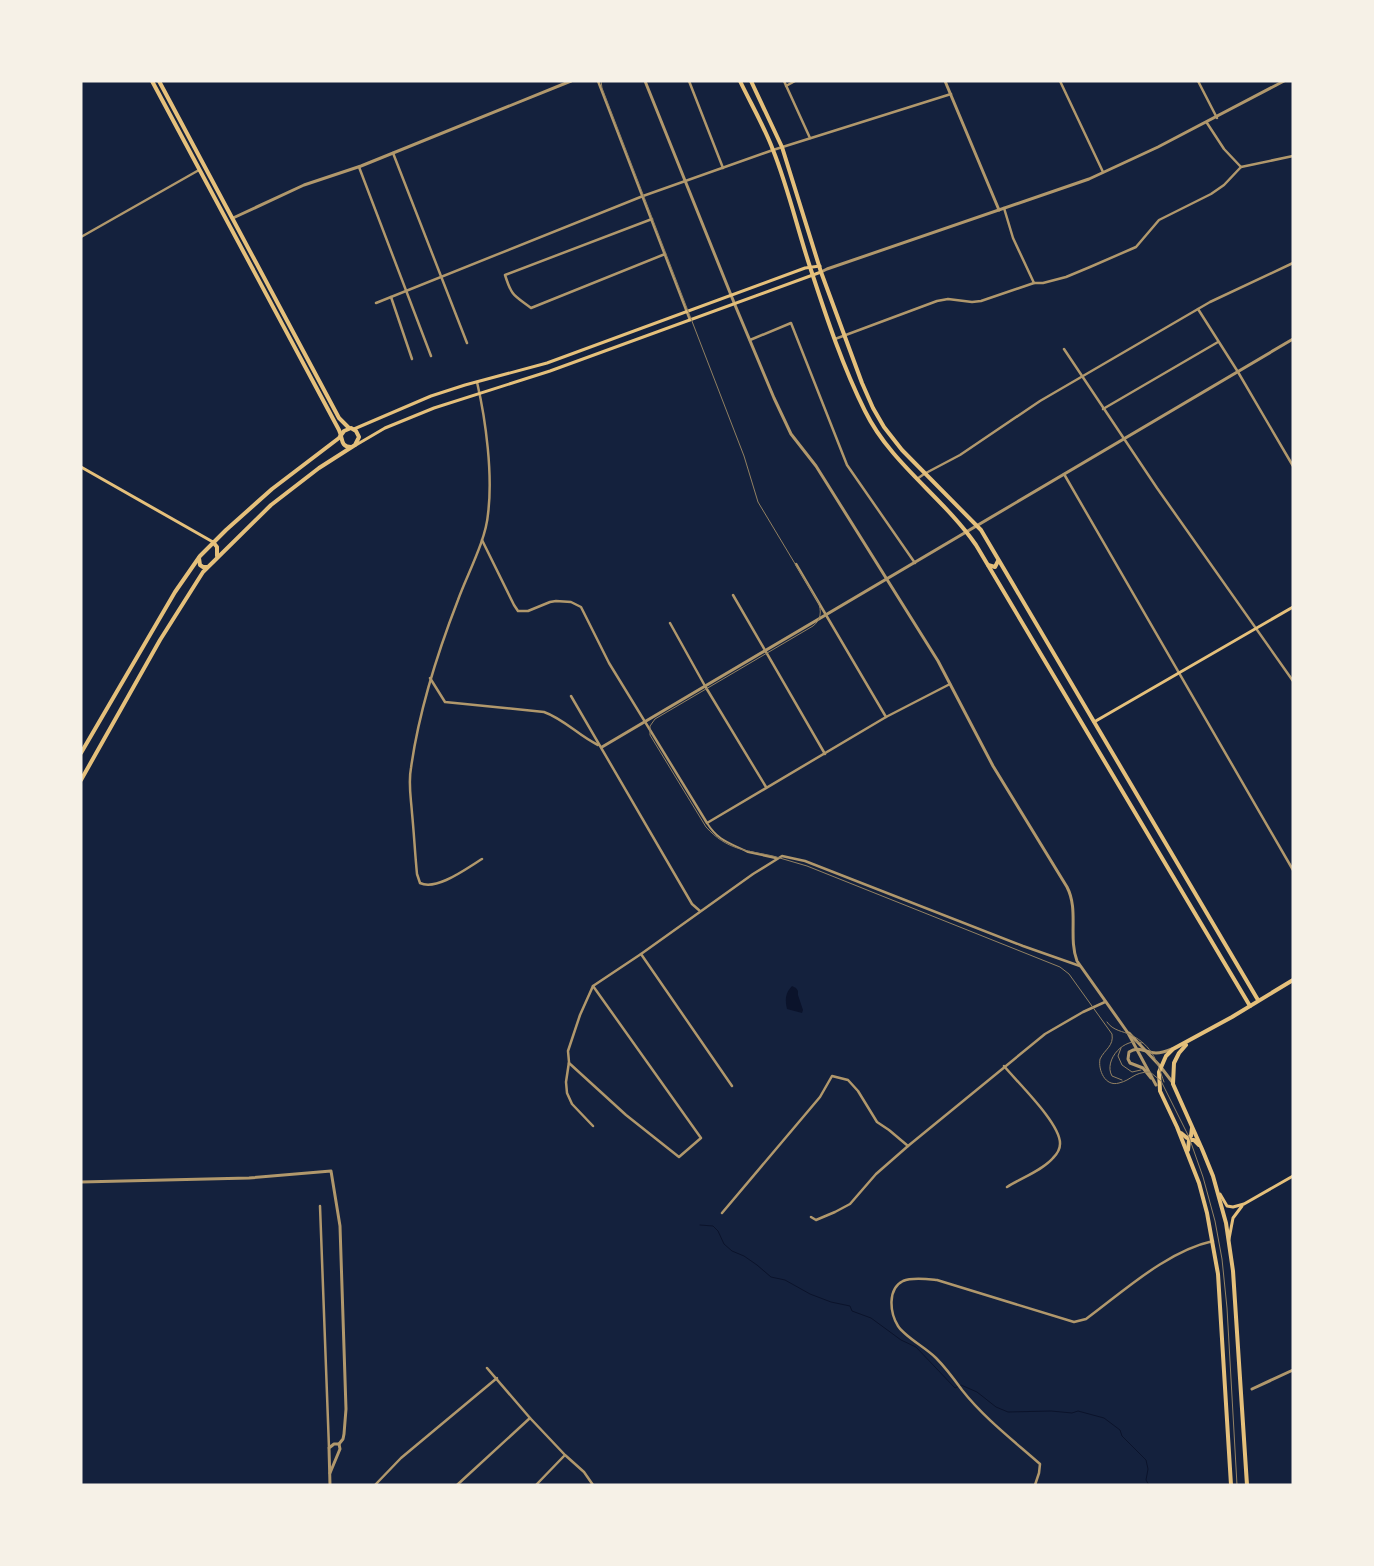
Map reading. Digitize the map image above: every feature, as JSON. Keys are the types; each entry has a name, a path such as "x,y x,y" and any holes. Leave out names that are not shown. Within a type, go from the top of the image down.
{"main road":[{"path":"152,81 341,435 343,444 348,447 354,446 359,438 357,432 339,418 159,81"},
{"path":"740,81 773,150 812,275 835,339 865,412 882,439 917,479 945,507 966,532 988,565 1250,1006"},
{"path":"751,81 782,148 821,272 844,336 862,383 881,421 902,450 924,474 977,525 1258,1000"},
{"path":"200,170 205,166"},
{"path":"81,753 189,571 200,556 272,489 339,438 344,431 359,428 431,396 547,363 805,268 820,266"},
{"path":"81,780 160,640 199,578 216,557 280,498 320,468 379,432 412,417 550,371 821,272"},
{"path":"81,467 213,542 218,551 216,557"},
{"path":"200,556 198,561 200,565 208,567"},
{"path":"988,565 995,567 998,561"},
{"path":"189,571 192,569 197,570 199,578"},
{"path":"994,575 997,569 1003,570"},
{"path":"1085,727 1293,607"},
{"path":"1231,1485 1218,1274 1213,1242 1199,1183 1177,1127 1160,1091 1158,1077 1160,1066 1173,1049 1189,1042 1293,980"},
{"path":"1189,1042 1179,1053 1174,1063 1173,1084 1202,1149 1216,1187 1226,1223 1239,1350 1247,1485"},
{"path":"1177,1127 1188,1138 1192,1136 1191,1122"},
{"path":"1188,1154 1187,1145 1189,1140 1194,1140 1202,1149"},
{"path":"1216,1187 1227,1206 1233,1207 1244,1204 1293,1176"},
{"path":"1230,1248 1231,1223 1235,1214 1244,1204"}],"street":[{"path":"233,218 304,184 359,167 571,81"},
{"path":"598,81 690,320"},
{"path":"645,81 735,305 791,434 830,487 887,579 950,684 993,766 1071,894 1073,902 1074,949 1077,960 1124,1027 1142,1049 1160,1066 1173,1084"},
{"path":"689,81 723,168"},
{"path":"784,81 810,138"},
{"path":"786,86 795,81"},
{"path":"946,81 999,210"},
{"path":"1060,81 1104,173"},
{"path":"1198,81 1217,118"},
{"path":"821,272 1104,173 1217,118 1284,81"},
{"path":"376,303 643,196 773,150 951,94"},
{"path":"1208,122 1224,149 1241,167"},
{"path":"393,153 467,343"},
{"path":"835,339 937,301 948,299 972,302 981,301 1034,284 1066,277 1136,247 1159,220 1211,194 1224,185 1241,167 1293,156"},
{"path":"359,167 431,356"},
{"path":"81,237 200,170"},
{"path":"1004,208 1013,238 1034,284"},
{"path":"652,219 505,275 508,285 512,294 531,308 665,254"},
{"path":"917,479 960,455 1040,401 1198,309 1293,263"},
{"path":"820,266 827,269"},
{"path":"391,297 412,359"},
{"path":"1198,309 1238,372 1293,466"},
{"path":"750,340 791,323 847,464 916,563"},
{"path":"602,747 1293,339"},
{"path":"1103,409 1219,342"},
{"path":"1064,349 1103,409 1293,681"},
{"path":"477,382 484,416 489,491 488,516 482,540 457,601 430,678 409,783 418,881 423,885 438,884 482,859"},
{"path":"1064,474 1293,870"},
{"path":"482,540 518,611 528,611 556,601 576,603 581,607 609,663 712,832 721,839 748,852 778,859"},
{"path":"796,564 886,718"},
{"path":"733,596 825,754"},
{"path":"670,623 766,787"},
{"path":"430,678 445,702 544,712 602,747"},
{"path":"707,823 886,718 950,684"},
{"path":"571,696 692,904 700,911"},
{"path":"593,1126 572,1104 566,1086 569,1062 568,1051 580,1015 593,986 782,856 804,861 1023,946 1081,966"},
{"path":"641,954 732,1086"},
{"path":"569,1062 626,1115 679,1157 701,1138 593,986"},
{"path":"811,1217 816,1220 850,1204 876,1174 1004,1066 1045,1034 1083,1012 1105,1002"},
{"path":"1124,1027 1156,1085"},
{"path":"1160,1091 1145,1069 1128,1061 1129,1052 1142,1049 1160,1053 1173,1049"},
{"path":"1004,1066 1041,1108 1054,1126 1060,1142 1060,1147 1053,1158 1007,1187"},
{"path":"722,1212 820,1097 832,1076 848,1080 858,1091 877,1122 908,1146"},
{"path":"81,1182 241,1179 331,1171 340,1226 346,1409 343,1439 338,1444 334,1444 329,1448"},
{"path":"320,1206 330,1485"},
{"path":"1034,1485 1040,1473 1040,1464 1002,1431 974,1402 937,1358 899,1327 891,1301 895,1288 903,1281 908,1280 937,1280 1074,1322 1080,1322 1158,1266 1197,1245 1213,1242"},
{"path":"487,1368 530,1418 584,1472 593,1485"},
{"path":"1252,1389 1293,1370"},
{"path":"375,1485 401,1458 497,1378"},
{"path":"457,1485 530,1418"},
{"path":"330,1474 340,1449 338,1444"},
{"path":"536,1485 565,1455"}],"water":[{"path":"792,986 798,991 803,1010 802,1013 787,1009 786,997"}],"waterway":[{"path":"700,1225 713,1226 718,1231 724,1244 732,1251 744,1256 757,1265 771,1277 785,1280 810,1294 831,1302 850,1306 852,1311 871,1318 901,1340 916,1347 955,1388 961,1385 977,1392 996,1407 1008,1412 1051,1411 1072,1413 1078,1411 1104,1418 1120,1430 1122,1436 1146,1460 1148,1469 1146,1480 1149,1485"}],"tram line":[{"path":"601,81 602,88 744,456 758,502 818,602 820,609 818,621 813,626 655,719 650,726 650,735 706,827 721,840 737,848 807,866 1060,967 1069,974 1112,1034 1112,1042 1100,1059 1101,1072 1106,1080 1114,1084 1140,1073 1150,1072 1161,1081 1189,1137 1203,1177 1215,1221 1222,1259 1227,1308 1237,1485"},
{"path":"1107,1022 1112,1027 1138,1039 1149,1049 1164,1082"},
{"path":"1122,1080 1112,1076 1110,1063 1113,1057 1117,1051 1129,1043 1142,1043"},
{"path":"1121,1048 1118,1056 1122,1065 1132,1072 1141,1070"}]}
